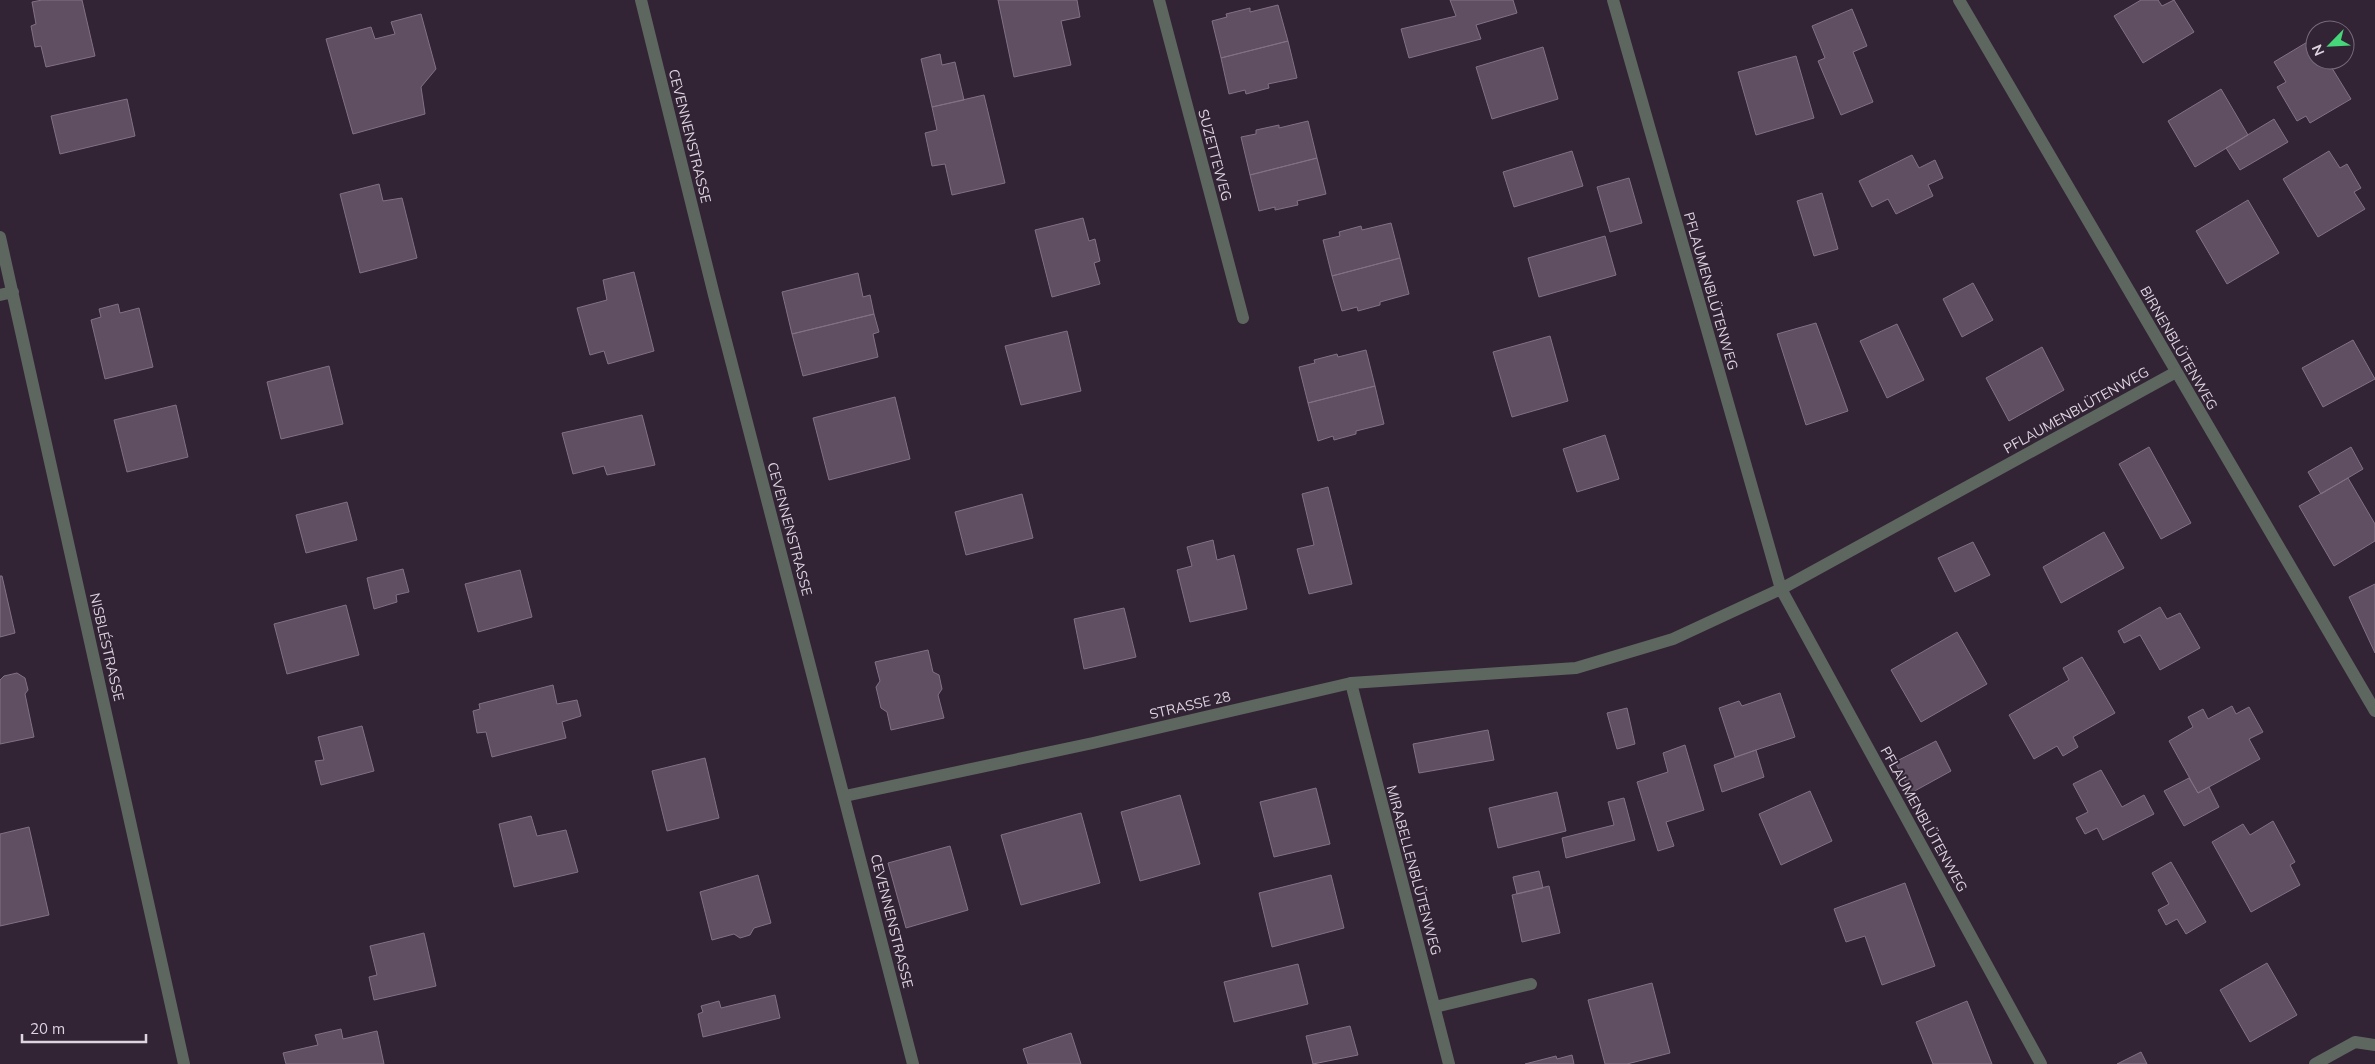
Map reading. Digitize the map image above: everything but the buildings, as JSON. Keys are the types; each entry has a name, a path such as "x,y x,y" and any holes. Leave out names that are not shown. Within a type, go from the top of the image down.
{"street":[{"name":"CEVENNENSTRASSE","path":"641,0 714,295 913,1064"},
{"name":"SUZETTEWEG","path":"1159,0 1242,318"},
{"name":"PFLAUMENBLÜTENWEG","path":"1613,0 1780,589 2041,1064"},
{"name":"BIRNENBLÜTENWEG","path":"1959,0 2375,711"},
{"name":"NISBLÉSTRASSE","path":"0,237 6,294 184,1064"},
{"name":"PFLAUMENBLÜTENWEG","path":"1545,672 1592,664 1673,640 1780,589 2176,372"},
{"name":"STRASSE 28","path":"845,796 1092,743 1351,683 1545,672"},
{"name":"MIRABELLENBLÜTENWEG","path":"1351,683 1449,1064"},
{"path":"1435,1007 1531,984"},
{"path":"2315,1064 2356,1042 2375,1045"}]}
